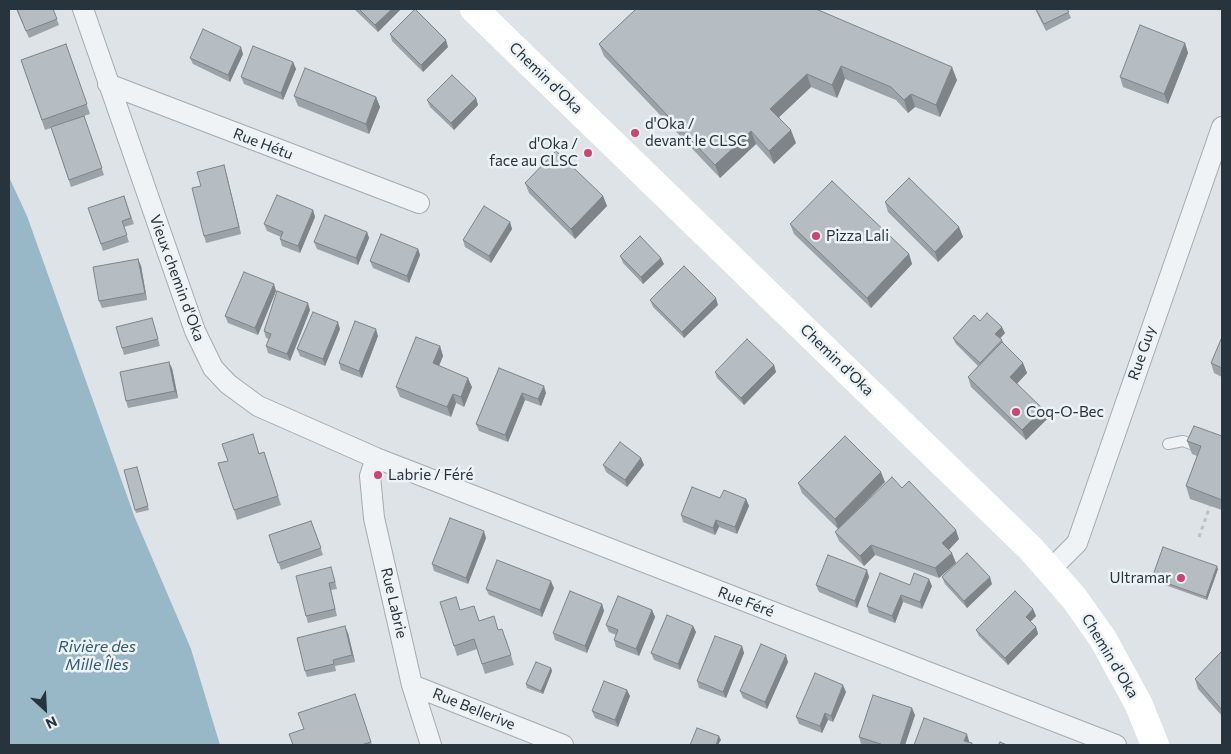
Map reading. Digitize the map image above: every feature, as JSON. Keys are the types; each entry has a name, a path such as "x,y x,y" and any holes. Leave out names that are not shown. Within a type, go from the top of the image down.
{"main road":[{"name":"Chemin d'Oka","path":"474,9 997,515 1050,570 1080,606 1109,649 1139,705 1155,745"}],"street":[{"name":"Vieux chemin d'Oka","path":"82,9 195,332 213,368 228,384 258,406 376,458"},
{"name":"Rue Hétu","path":"108,84 419,203"},
{"name":"Rue Guy","path":"1050,570 1077,543 1222,127"},
{"name":"Rue Labrie","path":"376,458 370,476 374,518 412,685 431,745"},
{"name":"Rue Féré","path":"376,458 1116,745"},
{"name":"Rue Bellerive","path":"412,685 563,745"}],"lane":[{"path":"1168,444 1183,441 1222,456"}],"path":[{"path":"1199,537 1210,506"}],"water":[{"name":"Rivière des Mille Îles","path":"9,177 27,216 135,518 191,649 220,745 9,745"}],"building":[{"path":"17,9 53,9 57,19 26,31"},
{"path":"359,9 392,9 375,25"},
{"path":"415,9 446,40 421,65 390,34"},
{"path":"636,9 816,9 952,67 936,105 911,94 904,100 891,87 841,66 832,85 807,74 770,109 791,130 769,151 751,131 715,165 599,44"},
{"path":"1036,9 1067,9 1069,12 1044,24"},
{"path":"1140,25 1185,43 1164,94 1120,77"},
{"path":"203,29 241,47 228,75 190,58"},
{"path":"66,44 87,104 42,120 21,60"},
{"path":"253,46 293,62 281,93 241,77"},
{"path":"305,68 376,97 366,124 294,96"},
{"path":"452,75 476,98 451,123 427,100"},
{"path":"84,116 102,168 69,180 51,127"},
{"path":"556,151 603,196 571,229 525,183"},
{"path":"224,165 239,227 204,236 192,188 201,186 197,172"},
{"path":"909,178 959,227 935,252 885,202"},
{"path":"832,181 909,254 867,298 790,224"},
{"path":"277,195 313,210 298,246 280,239 283,232 264,224"},
{"path":"124,196 131,218 122,221 127,235 101,244 88,208"},
{"path":"484,206 510,222 489,256 463,240"},
{"path":"325,215 367,232 356,258 314,242"},
{"path":"381,234 418,249 407,276 370,261"},
{"path":"640,236 661,258 641,277 620,256"},
{"path":"138,259 145,293 99,301 93,267"},
{"path":"684,266 716,298 682,332 650,300"},
{"path":"244,272 274,284 255,328 225,316"},
{"path":"277,291 308,303 287,354 266,346 271,334 264,331"},
{"path":"313,312 338,322 323,359 297,349"},
{"path":"987,313 1002,327 995,334 1002,340 980,363 953,338 974,315 980,321"},
{"path":"152,318 158,339 122,348 116,327"},
{"path":"355,321 376,329 359,371 339,363"},
{"path":"416,337 440,346 433,363 468,378 461,397 453,394 447,407 396,387"},
{"path":"1222,337 1222,368 1211,363"},
{"path":"747,339 774,365 741,398 715,372"},
{"path":"1002,342 1023,363 1010,377 1043,409 1022,430 968,377"},
{"path":"169,362 175,391 126,401 120,372"},
{"path":"499,368 544,386 538,399 522,393 505,435 476,424"},
{"path":"1194,426 1222,436 1222,500 1186,486 1201,446 1187,441"},
{"path":"253,434 259,454 264,452 278,496 234,510 218,463 228,461 222,444"},
{"path":"845,436 881,472 835,519 798,483"},
{"path":"620,442 641,458 625,480 603,465"},
{"path":"137,467 148,506 135,510 124,470"},
{"path":"892,477 902,488 909,481 956,530 942,543 952,553 935,568 871,545 860,556 835,532"},
{"path":"692,487 720,498 724,490 746,499 735,527 716,520 713,528 681,515"},
{"path":"450,518 484,531 466,578 432,564"},
{"path":"311,521 321,548 278,563 269,535"},
{"path":"1163,547 1217,566 1206,597 1152,578"},
{"path":"967,553 990,577 964,601 942,577"},
{"path":"828,555 867,570 855,601 816,585"},
{"path":"497,560 551,581 540,610 486,589"},
{"path":"331,567 335,582 329,583 335,609 306,616 296,576"},
{"path":"880,573 910,585 914,573 929,579 920,602 901,595 892,616 867,606"},
{"path":"570,591 602,604 585,646 553,633"},
{"path":"1015,591 1033,609 1026,617 1036,627 1005,658 976,630"},
{"path":"618,596 652,610 636,649 614,640 618,630 606,625"},
{"path":"456,597 460,610 474,606 479,621 494,616 498,630 502,629 511,655 482,664 474,639 454,646 440,602"},
{"path":"667,615 693,626 678,664 651,653"},
{"path":"345,626 352,655 333,660 334,664 305,671 297,638"},
{"path":"715,636 742,646 723,692 697,681"},
{"path":"761,644 786,655 765,702 740,691"},
{"path":"1222,651 1222,710 1195,679"},
{"path":"536,662 551,668 541,691 526,684"},
{"path":"815,673 843,685 831,716 825,713 820,726 796,717"},
{"path":"604,681 627,690 615,720 592,711"},
{"path":"355,694 371,742 361,745 293,745 289,734 304,729 298,713"},
{"path":"873,695 912,708 900,745 880,745 859,737"},
{"path":"924,718 967,734 964,741 972,743 972,745 914,745"},
{"path":"697,728 719,736 716,745 690,745"}],"place":[{"name":"d'Oka / devant le CLSC","path":"635,133"},
{"name":"d'Oka / face au CLSC","path":"588,153"},
{"name":"Pizza Lali","path":"816,236"},
{"name":"Coq-O-Bec","path":"1016,412"},
{"name":"Labrie / Féré","path":"378,475"},
{"name":"Ultramar","path":"1181,578"}]}
